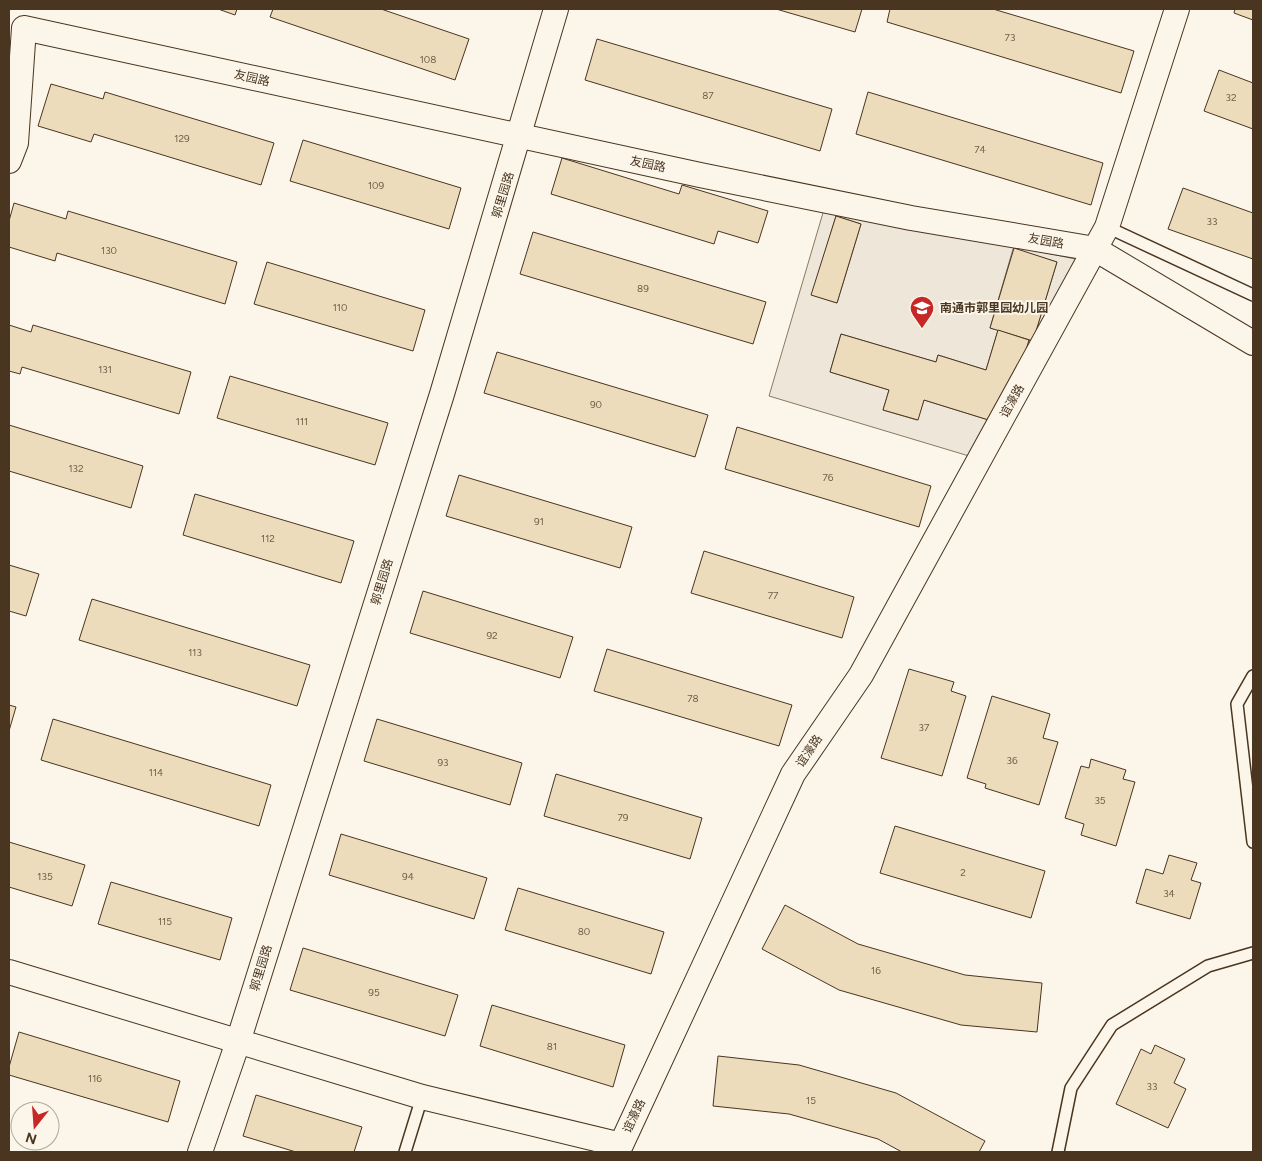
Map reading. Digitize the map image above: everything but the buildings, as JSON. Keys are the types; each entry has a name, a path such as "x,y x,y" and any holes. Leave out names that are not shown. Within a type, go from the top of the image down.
{"street":[{"name":"郭里园路","path":"200,1152 238,1042 445,385 520,138 556,9"},
{"name":"谊濠路","path":"9,972 422,1097 621,1144 793,774 861,675 1107,227 1177,9"},
{"name":"友园路","path":"9,161 16,143 24,28 520,138 911,218 1095,249 1253,342"}],"lane":[{"path":"1107,227 1253,295"},
{"path":"1253,676 1238,704 1253,842"},
{"path":"1058,1152 1071,1088 1112,1026 1208,966 1253,953"},
{"path":"405,1152 422,1097"}],"shaded area":[{"name":"南通市郭里园幼儿园","path":"825,206 1094,263 979,459 769,396","holes":["836,216 861,224 837,303 812,295","1013,249 1057,262 1033,341 1029,340 1014,389 995,422 924,400 917,420 883,410 889,390 830,372 841,334 936,362 938,355 986,370 998,330 990,328"]}],"place":[{"name":"南通市郭里园幼儿园","path":"922,329"}]}
